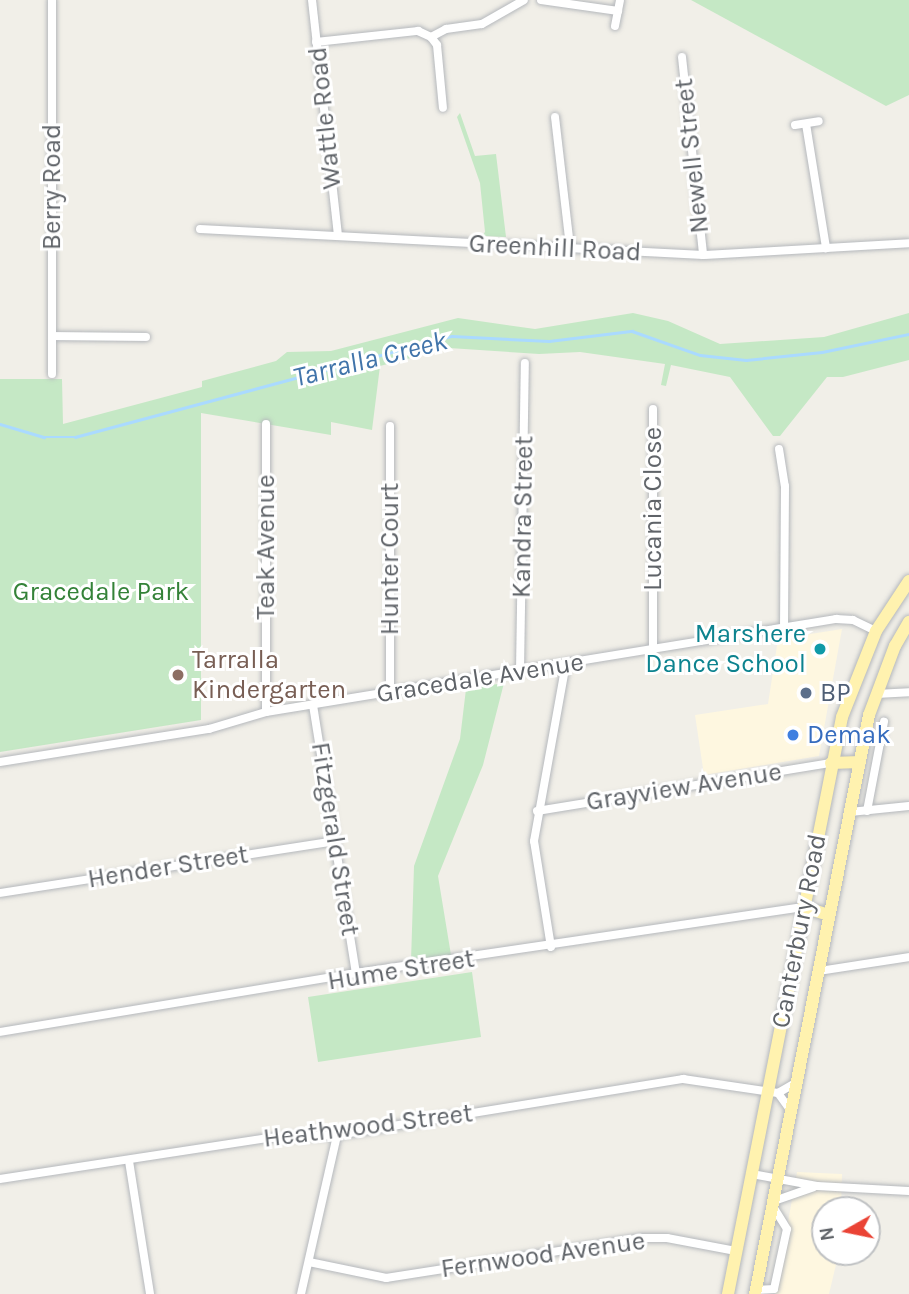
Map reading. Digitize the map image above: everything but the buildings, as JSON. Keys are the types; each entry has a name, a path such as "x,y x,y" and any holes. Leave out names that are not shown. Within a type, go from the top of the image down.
{"main road":[{"name":"Canterbury Road","path":"728,1294 752,1174 773,1092 803,907 831,764 849,695 876,631 909,581"},
{"name":"Canterbury Road","path":"755,1292 860,762 876,694 909,622"},
{"path":"831,764 860,762"},
{"path":"803,907 829,915"}],"street":[{"name":"Berry Road","path":"52,0 52,374"},
{"name":"Wattle Road","path":"312,0 338,235"},
{"path":"431,37 446,29 482,24 520,0"},
{"path":"541,0 618,11"},
{"path":"615,26 620,0"},
{"path":"317,42 418,31 431,37 437,45 443,108"},
{"name":"Newell Street","path":"682,57 703,255"},
{"path":"555,117 570,247"},
{"path":"795,125 819,121"},
{"path":"806,124 826,248"},
{"name":"Greenhill Road","path":"200,229 703,255 909,243"},
{"path":"52,336 146,337"},
{"name":"Kandra Street","path":"520,671 525,363"},
{"name":"Lucania Close","path":"653,409 653,650"},
{"name":"Teak Avenue","path":"265,424 266,712"},
{"name":"Hunter Court","path":"390,426 390,692"},
{"path":"779,449 785,486 784,628"},
{"name":"Gracedale Avenue","path":"0,762 209,729 266,712 784,628 845,619 876,631"},
{"path":"551,947 534,841 537,811 566,664"},
{"path":"876,694 909,692"},
{"name":"Fitzgerald Street","path":"313,705 356,973"},
{"path":"867,811 884,722"},
{"name":"Grayview Avenue","path":"537,811 831,764"},
{"path":"850,812 909,806"},
{"name":"Hender Street","path":"0,893 335,841"},
{"name":"Hume Street","path":"0,1032 356,973 551,947 803,907"},
{"path":"818,971 909,957"},
{"name":"Heathwood Street","path":"0,1179 267,1138 337,1135 683,1079 773,1092"},
{"path":"791,1111 773,1092 797,1082"},
{"path":"301,1294 337,1135"},
{"path":"129,1161 150,1294"},
{"path":"752,1174 817,1186 909,1191"},
{"path":"755,1292 774,1289 787,1230 773,1204 817,1186"},
{"name":"Fernwood Avenue","path":"309,1262 386,1278 641,1238 667,1238 736,1251"}],"shaded area":[{"path":"842,629 819,756 704,775 695,715 768,704 778,639"},
{"path":"797,1172 842,1174 841,1196 811,1196 811,1266 836,1266 829,1294 775,1294"}],"green space":[{"path":"691,0 909,0 909,95 886,106"},
{"path":"460,113 475,156 496,154 506,237 482,236 485,232 480,183 457,117"},
{"name":"Gracedale Park","path":"633,313 668,321 720,344 824,337 909,313 909,360 843,377 827,377 780,436 773,436 730,377 671,365 666,386 661,385 665,364 580,352 539,354 449,348 380,366 372,430 331,422 331,435 201,413 201,720 0,752 0,379 62,379 63,424 202,387 202,381 276,361 287,352 331,351 458,318 535,329"},
{"path":"504,683 483,765 438,876 451,955 411,961 414,866 460,739 466,689"},
{"path":"472,972 481,1037 318,1062 308,997"}],"waterway":[{"name":"Tarralla Creek","path":"0,424 44,437 75,437 452,336 549,341 632,331 700,355 746,360 822,352 909,334"}],"place":[{"name":"Marshere Dance School","path":"820,649"},
{"name":"Tarralla Kindergarten","path":"178,675"},
{"name":"BP","path":"806,693"},
{"name":"Demak","path":"793,735"}]}
